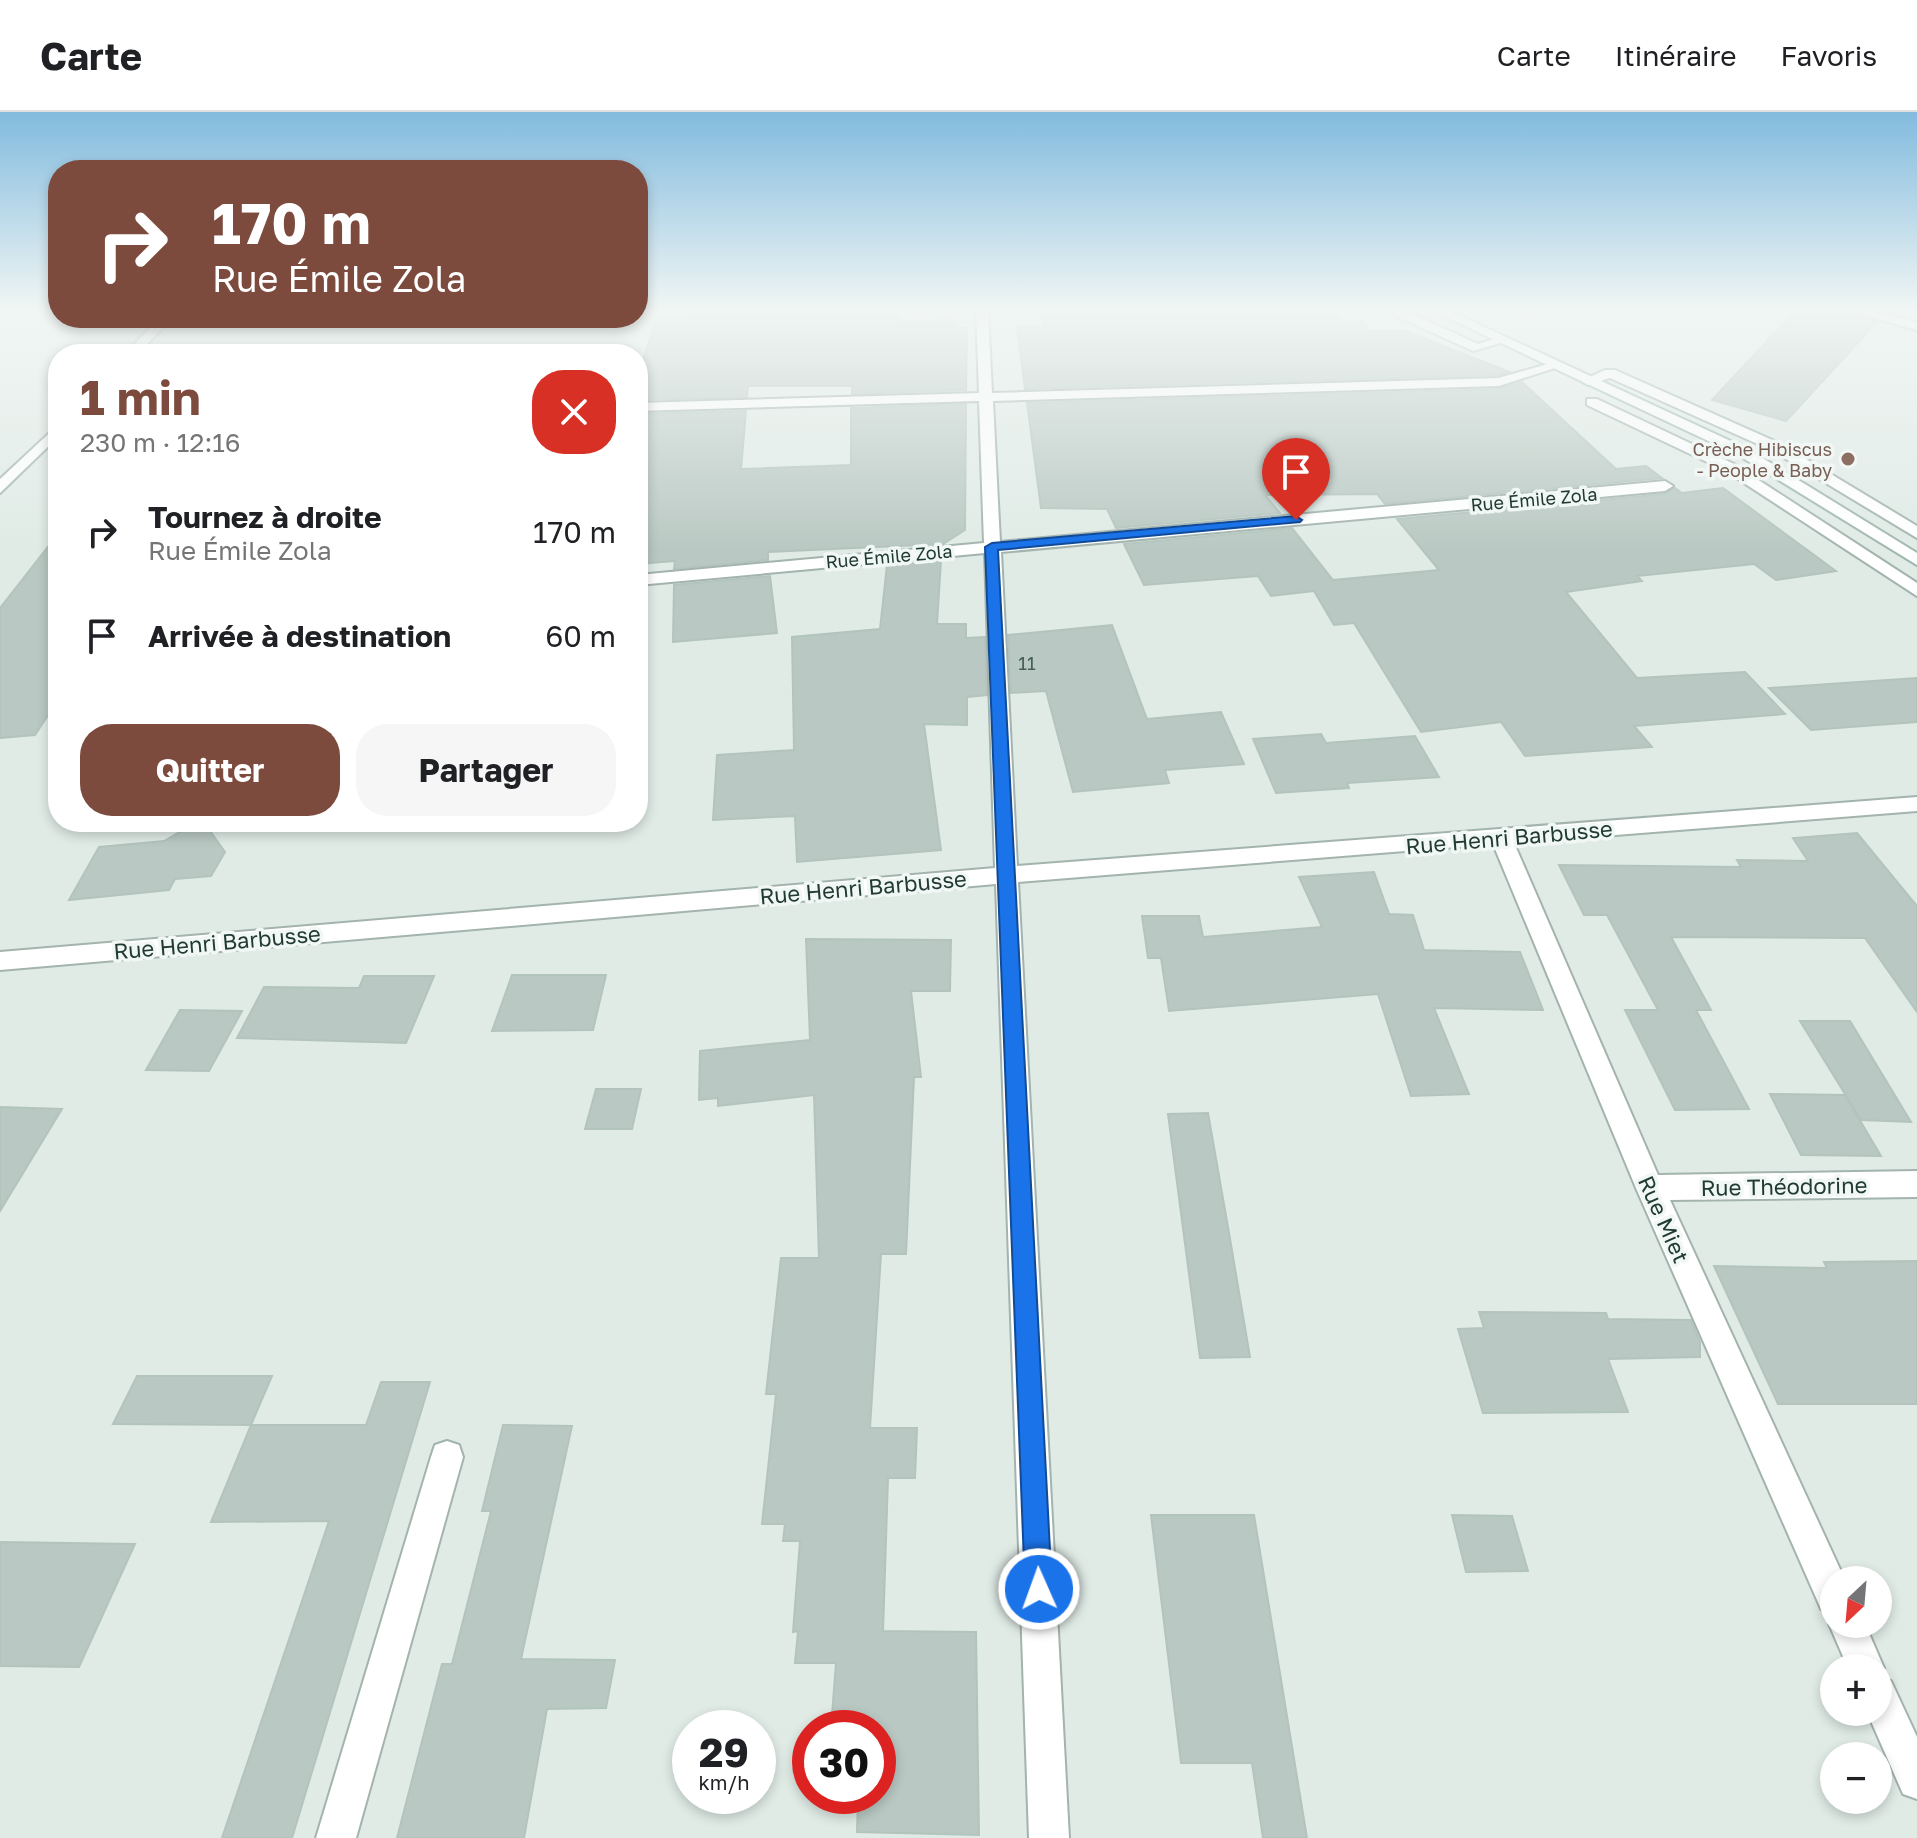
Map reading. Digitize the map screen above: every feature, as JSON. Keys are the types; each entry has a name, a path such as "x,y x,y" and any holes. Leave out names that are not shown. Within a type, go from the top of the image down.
{"street":[{"path":"985,391 1049,1838"},
{"path":"648,407 1185,391"},
{"path":"1609,391 1760,461 1917,560"},
{"path":"1650,391 1766,442 1917,533"},
{"path":"1617,394 1592,402 1729,467 1917,591"},
{"path":"0,488 48,439"},
{"name":"Rue Émile Zola","path":"648,579 1665,486"},
{"name":"Rue Henri Barbusse","path":"0,961 1007,875 1917,804"},
{"name":"Rue Miet","path":"1501,838 1650,1188 1820,1566"},
{"name":"Rue Théodorine","path":"1650,1188 1917,1184"},
{"path":"336,1838 447,1457"},
{"path":"1892,1725 1917,1780"}],"building":[{"path":"648,391 748,391 747,397 648,400"},
{"path":"852,391 950,391 852,394"},
{"path":"1531,391 1616,469 1646,466 1662,478 1385,504 1377,494 1265,495 1280,513 1116,528 1107,509 1041,508 1027,403"},
{"path":"1721,391 1814,391 1786,421 1712,400"},
{"path":"966,404 965,530 943,544 768,552 768,560 674,569 675,561 648,563 648,414 746,411 741,469 851,465 851,408"},
{"path":"1675,488 1682,493 1723,488 1836,571 1776,580 1754,564 1637,576 1642,581 1566,592 1637,678 1745,672 1785,714 1634,726 1652,747 1525,756 1501,722 1421,732 1354,623 1334,625 1314,591 1271,596 1258,576 1144,585 1124,544 1292,528 1333,580 1439,570 1397,519 1665,494"},
{"path":"48,547 48,715 35,735 0,738 0,608"},
{"path":"941,560 937,624 966,624 966,638 985,637 987,695 967,697 967,725 924,724 941,850 797,862 795,816 713,820 717,755 794,750 792,637 880,629 887,565"},
{"path":"770,576 777,633 673,642 674,585"},
{"path":"1112,625 1147,719 1221,712 1244,764 1165,770 1169,783 1073,792 1046,691 1011,693 1008,635"},
{"path":"1917,678 1917,722 1811,730 1769,688"},
{"path":"1321,734 1326,743 1415,736 1439,777 1347,783 1349,788 1276,793 1253,739"},
{"path":"180,832 211,832 225,852 211,876 175,879 169,890 69,900 99,847 164,841"},
{"path":"1857,833 1917,906 1917,1012 1865,938 1671,937 1711,1010 1696,1010 1749,1109 1675,1110 1625,1010 1658,1010 1607,915 1584,915 1559,865 1741,867 1737,860 1808,861 1793,838"},
{"path":"1374,872 1389,914 1413,915 1424,950 1520,952 1543,1010 1434,1008 1469,1094 1411,1096 1378,994 1169,1011 1161,958 1148,958 1142,916 1199,916 1203,937 1322,927 1299,877"},
{"path":"806,939 951,940 950,991 911,991 921,1077 914,1077 906,1254 881,1254 870,1428 917,1428 915,1478 888,1478 883,1631 976,1632 979,1835 857,1832 858,1814 896,1814 896,1710 832,1710 836,1663 795,1663 798,1631 793,1632 800,1541 783,1541 785,1524 762,1524 776,1394 766,1394 781,1258 819,1258 814,1095 718,1106 718,1098 699,1100 700,1051 810,1040"},
{"path":"512,975 606,975 593,1030 492,1031"},
{"path":"364,976 434,976 406,1043 237,1038 264,987 359,988"},
{"path":"180,1010 242,1011 209,1071 146,1070"},
{"path":"1800,1021 1850,1021 1911,1122 1861,1120"},
{"path":"596,1089 641,1089 632,1129 585,1129"},
{"path":"1770,1094 1845,1095 1881,1156 1801,1155"},
{"path":"0,1107 62,1109 0,1211"},
{"path":"1208,1113 1250,1357 1200,1358 1168,1114"},
{"path":"1917,1261 1917,1404 1778,1404 1714,1266 1827,1268 1824,1262"},
{"path":"1479,1312 1606,1313 1608,1319 1691,1320 1700,1342 1700,1357 1608,1359 1628,1412 1483,1413 1458,1329 1484,1328"},
{"path":"137,1376 272,1376 251,1425 113,1424"},
{"path":"381,1382 430,1382 292,1838 222,1838 329,1521 211,1522 251,1425 366,1425"},
{"path":"503,1425 572,1426 521,1659 615,1660 606,1708 547,1709 524,1838 397,1838 442,1664 452,1664 491,1511 482,1511"},
{"path":"1151,1515 1254,1515 1307,1838 1263,1838 1252,1763 1181,1763"},
{"path":"1452,1515 1512,1516 1528,1571 1466,1572"},
{"path":"0,1542 135,1544 79,1667 0,1666"}],"place":[{"name":"Crèche Hibiscus - People & Baby","path":"1848,459"}],"route":[{"path":"1039,1589 992,547 1296,520"}]}
